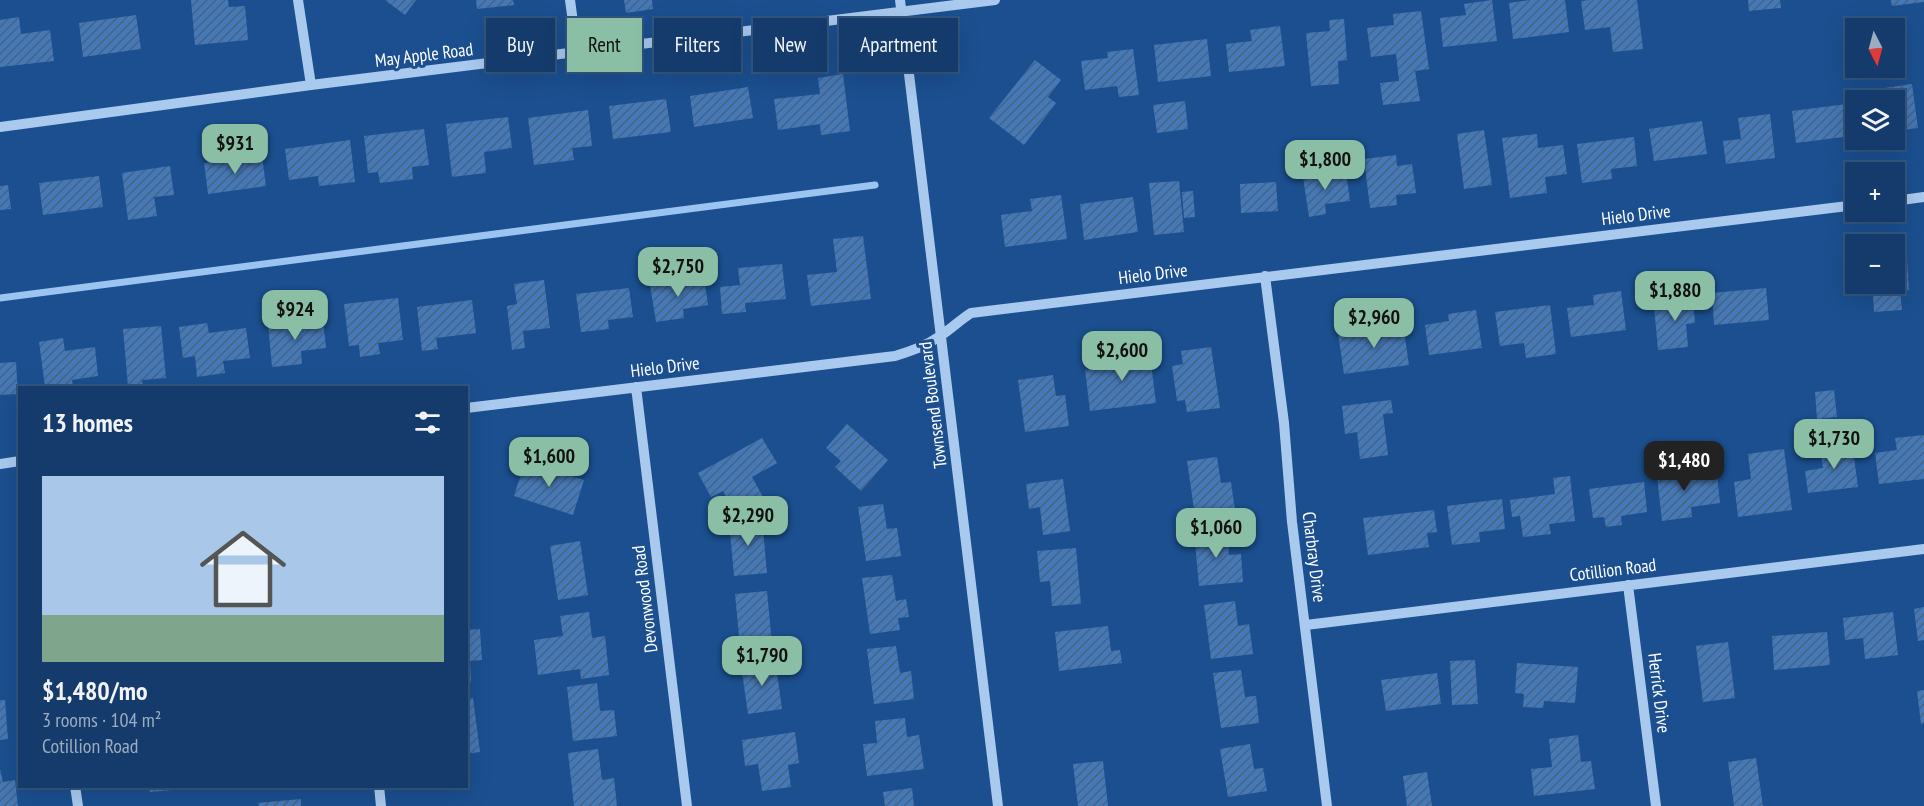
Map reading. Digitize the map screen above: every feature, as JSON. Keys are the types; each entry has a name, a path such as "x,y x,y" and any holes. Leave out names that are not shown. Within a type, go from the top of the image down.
{"street":[{"path":"298,0 311,85"},
{"path":"570,0 572,18"},
{"name":"Townsend Boulevard","path":"900,0 998,806"},
{"name":"May Apple Road","path":"642,44 995,0"},
{"name":"May Apple Road","path":"0,127 567,53"},
{"path":"1905,200 1924,197"},
{"name":"Hielo Drive","path":"468,408 895,356 918,349 941,336 971,313 1845,207"},
{"name":"Charbray Drive","path":"1265,276 1327,806"},
{"name":"Devonwood Road","path":"636,387 687,806"},
{"path":"0,464 18,461"},
{"name":"Cotillion Road","path":"1306,625 1924,549"},
{"name":"Herrick Drive","path":"1628,585 1656,806"},
{"path":"75,788 78,806"},
{"path":"379,788 381,806"}],"building":[{"path":"191,0 228,0 229,7 245,6 248,40 195,45"},
{"path":"385,0 416,0 405,15"},
{"path":"476,0 513,0 514,5 477,9"},
{"path":"624,0 652,0 653,9 626,13"},
{"path":"1492,0 1497,41 1443,47 1440,18 1466,15 1464,4"},
{"path":"1530,0 1565,0 1569,32 1513,39 1509,3"},
{"path":"1637,0 1643,49 1613,52 1610,27 1585,30 1581,1"},
{"path":"1748,0 1780,0 1781,8 1749,11"},
{"path":"1891,0 1924,0 1924,2 1892,6"},
{"path":"1421,11 1429,69 1415,71 1420,101 1383,105 1380,83 1399,81 1396,54 1371,57 1367,28 1394,25 1393,14"},
{"path":"136,15 141,49 83,57 79,23"},
{"path":"19,17 21,34 50,30 54,61 0,67 0,20"},
{"path":"1344,19 1347,60 1338,61 1339,84 1311,86 1306,33 1330,31 1329,20"},
{"path":"1280,26 1285,66 1229,72 1226,44 1252,41 1250,30"},
{"path":"1207,39 1211,76 1158,82 1154,45"},
{"path":"1133,49 1139,95 1119,97 1117,86 1085,90 1081,61 1108,58 1107,52"},
{"path":"1035,60 1061,80 1048,97 1056,103 1024,145 989,118"},
{"path":"843,74 850,131 821,135 820,124 778,130 774,99 820,94 818,78"},
{"path":"1912,84 1918,128 1905,130 1905,90 1878,89"},
{"path":"748,87 753,118 694,127 690,96"},
{"path":"666,99 671,132 613,139 609,106"},
{"path":"1185,101 1188,129 1157,133 1153,105"},
{"path":"1845,104 1845,137 1796,143 1792,111"},
{"path":"588,110 592,146 572,148 574,160 534,165 528,118"},
{"path":"1770,114 1775,158 1726,164 1723,141 1741,139 1738,118"},
{"path":"508,117 512,148 484,152 486,173 452,177 446,124"},
{"path":"1702,121 1707,154 1654,161 1649,129"},
{"path":"424,129 429,165 412,167 413,179 380,183 378,172 368,173 364,136"},
{"path":"1484,130 1492,185 1464,189 1457,134"},
{"path":"1537,134 1538,148 1563,145 1567,174 1545,177 1547,193 1510,198 1502,138"},
{"path":"1634,137 1637,166 1611,169 1612,179 1582,183 1577,144"},
{"path":"350,140 355,182 319,186 318,176 289,180 285,149"},
{"path":"1396,155 1397,166 1412,164 1416,193 1396,195 1397,205 1370,208 1364,159"},
{"path":"262,156 266,186 208,194 204,163"},
{"path":"170,166 174,195 154,197 157,216 128,220 122,173"},
{"path":"1346,171 1350,201 1325,204 1326,214 1309,217 1303,177"},
{"path":"99,176 103,207 43,215 39,183"},
{"path":"1179,181 1184,232 1154,235 1149,183"},
{"path":"1276,182 1278,211 1241,213 1240,184"},
{"path":"8,185 11,209 0,210 0,186"},
{"path":"1193,191 1195,217 1184,218 1182,192"},
{"path":"1061,195 1067,239 1005,247 1001,215 1032,211 1030,199"},
{"path":"1133,197 1138,232 1084,240 1080,204"},
{"path":"863,236 871,299 811,306 807,275 837,272 833,239"},
{"path":"1905,260 1907,260 1909,290 1905,290"},
{"path":"782,264 786,299 745,303 746,312 722,314 720,287 740,285 738,268"},
{"path":"704,277 708,305 683,309 684,318 656,322 650,285"},
{"path":"544,280 550,328 523,331 525,348 512,350 507,306 517,304 514,284"},
{"path":"629,288 633,317 608,320 609,329 581,332 576,294"},
{"path":"1692,288 1695,323 1686,324 1688,347 1658,350 1654,306 1683,304 1682,289"},
{"path":"1766,288 1769,320 1714,325 1712,293"},
{"path":"1621,291 1626,330 1571,337 1567,308 1594,305 1593,295"},
{"path":"1859,294 1900,294 1902,310 1874,312 1873,295 1859,296"},
{"path":"398,298 403,340 378,343 380,354 360,357 359,345 349,346 344,304"},
{"path":"472,300 476,333 436,338 438,349 422,351 417,307"},
{"path":"1550,305 1556,354 1526,358 1524,343 1500,346 1495,312"},
{"path":"1476,310 1482,348 1429,355 1425,325 1449,321 1448,314"},
{"path":"323,319 326,348 301,351 302,364 272,367 268,324"},
{"path":"207,323 209,333 246,328 250,358 223,361 225,373 197,377 195,356 183,358 179,327"},
{"path":"1403,324 1409,365 1344,374 1338,333"},
{"path":"161,326 166,378 142,380 143,386 128,386 123,329"},
{"path":"63,338 65,351 95,347 98,376 72,380 73,386 45,386 39,342"},
{"path":"1211,347 1220,408 1187,412 1185,400 1177,401 1172,366 1183,364 1181,351"},
{"path":"1149,348 1156,403 1090,411 1085,370 1114,367 1112,353"},
{"path":"16,362 18,394 0,395 0,363"},
{"path":"1053,375 1056,396 1065,395 1069,426 1025,432 1018,380"},
{"path":"1834,390 1837,417 1817,419 1815,392"},
{"path":"1391,400 1393,413 1383,414 1388,455 1360,459 1357,432 1345,434 1342,406"},
{"path":"847,424 888,460 861,491 835,467 841,461 826,448"},
{"path":"1924,435 1924,479 1879,484 1875,453 1897,450 1895,438"},
{"path":"762,438 777,463 752,477 763,497 735,513 723,491 711,497 698,473"},
{"path":"1852,442 1858,487 1808,493 1805,471 1823,468 1820,447"},
{"path":"1784,449 1792,510 1738,517 1734,482 1751,479 1748,454"},
{"path":"1217,457 1221,483 1231,482 1235,510 1195,516 1187,461"},
{"path":"525,461 584,480 573,515 514,496"},
{"path":"1682,463 1684,478 1717,474 1720,503 1691,507 1692,517 1662,521 1656,467"},
{"path":"1570,476 1575,521 1549,524 1551,534 1523,537 1520,516 1512,517 1510,500 1555,494 1553,478"},
{"path":"1063,479 1070,531 1043,535 1040,507 1029,509 1026,484"},
{"path":"1644,482 1647,512 1621,516 1622,525 1606,527 1604,517 1593,518 1589,489"},
{"path":"1502,499 1505,529 1479,532 1480,542 1452,545 1447,506"},
{"path":"883,504 887,529 897,528 901,556 866,561 858,507"},
{"path":"1434,510 1437,532 1427,533 1429,547 1368,555 1363,518"},
{"path":"762,518 767,573 734,576 729,521"},
{"path":"1227,529 1229,555 1241,554 1243,582 1199,586 1194,532"},
{"path":"580,541 588,595 558,600 550,546"},
{"path":"1076,548 1081,604 1052,606 1050,581 1040,582 1037,551"},
{"path":"892,575 896,601 906,599 909,617 898,618 900,630 870,634 862,578"},
{"path":"767,591 772,644 740,647 735,594"},
{"path":"1235,601 1238,626 1249,624 1253,654 1211,659 1204,605"},
{"path":"1924,607 1924,640 1918,641 1914,609"},
{"path":"589,612 592,638 605,636 609,675 581,679 580,669 538,675 534,640 563,636 560,616"},
{"path":"1893,612 1898,655 1865,659 1863,638 1845,640 1843,618"},
{"path":"1108,626 1111,651 1120,650 1122,663 1059,671 1055,632"},
{"path":"480,629 482,660 470,661 471,682 468,683 468,630"},
{"path":"1827,632 1830,665 1774,670 1772,636"},
{"path":"1728,642 1735,698 1703,702 1696,646"},
{"path":"896,646 900,673 911,671 914,699 874,704 867,649"},
{"path":"775,659 782,709 748,714 741,665"},
{"path":"1475,660 1478,704 1452,705 1450,661"},
{"path":"1517,663 1578,667 1575,703 1544,701 1543,708 1523,707 1524,694 1515,693"},
{"path":"1241,670 1245,697 1256,696 1259,723 1221,728 1213,673"},
{"path":"1437,673 1441,704 1386,711 1381,680"},
{"path":"597,683 600,711 614,710 617,736 573,741 567,687"},
{"path":"1924,690 1924,723 1921,724 1917,691"},
{"path":"473,698 480,752 468,754 468,699"},
{"path":"0,700 5,700 8,739 0,740"},
{"path":"905,718 907,737 919,735 924,769 867,776 863,744 877,743 875,721"},
{"path":"795,732 799,763 788,765 791,787 762,791 758,764 745,766 742,740"},
{"path":"1578,735 1581,762 1591,761 1595,789 1534,796 1531,769 1552,767 1549,739"},
{"path":"1250,744 1254,769 1263,768 1267,791 1228,797 1220,749"},
{"path":"598,749 602,780 614,778 617,806 574,806 568,753"},
{"path":"1756,758 1763,806 1734,806 1728,762"},
{"path":"1103,761 1108,806 1078,806 1073,764"},
{"path":"0,769 3,782 15,780 18,806 0,806"},
{"path":"1427,772 1432,806 1407,806 1403,776"},
{"path":"149,788 193,788 150,792"},
{"path":"912,788 914,806 885,806 883,792"},
{"path":"301,799 301,806 259,806 258,803"}],"waterway":[{"path":"0,298 875,185"}]}
